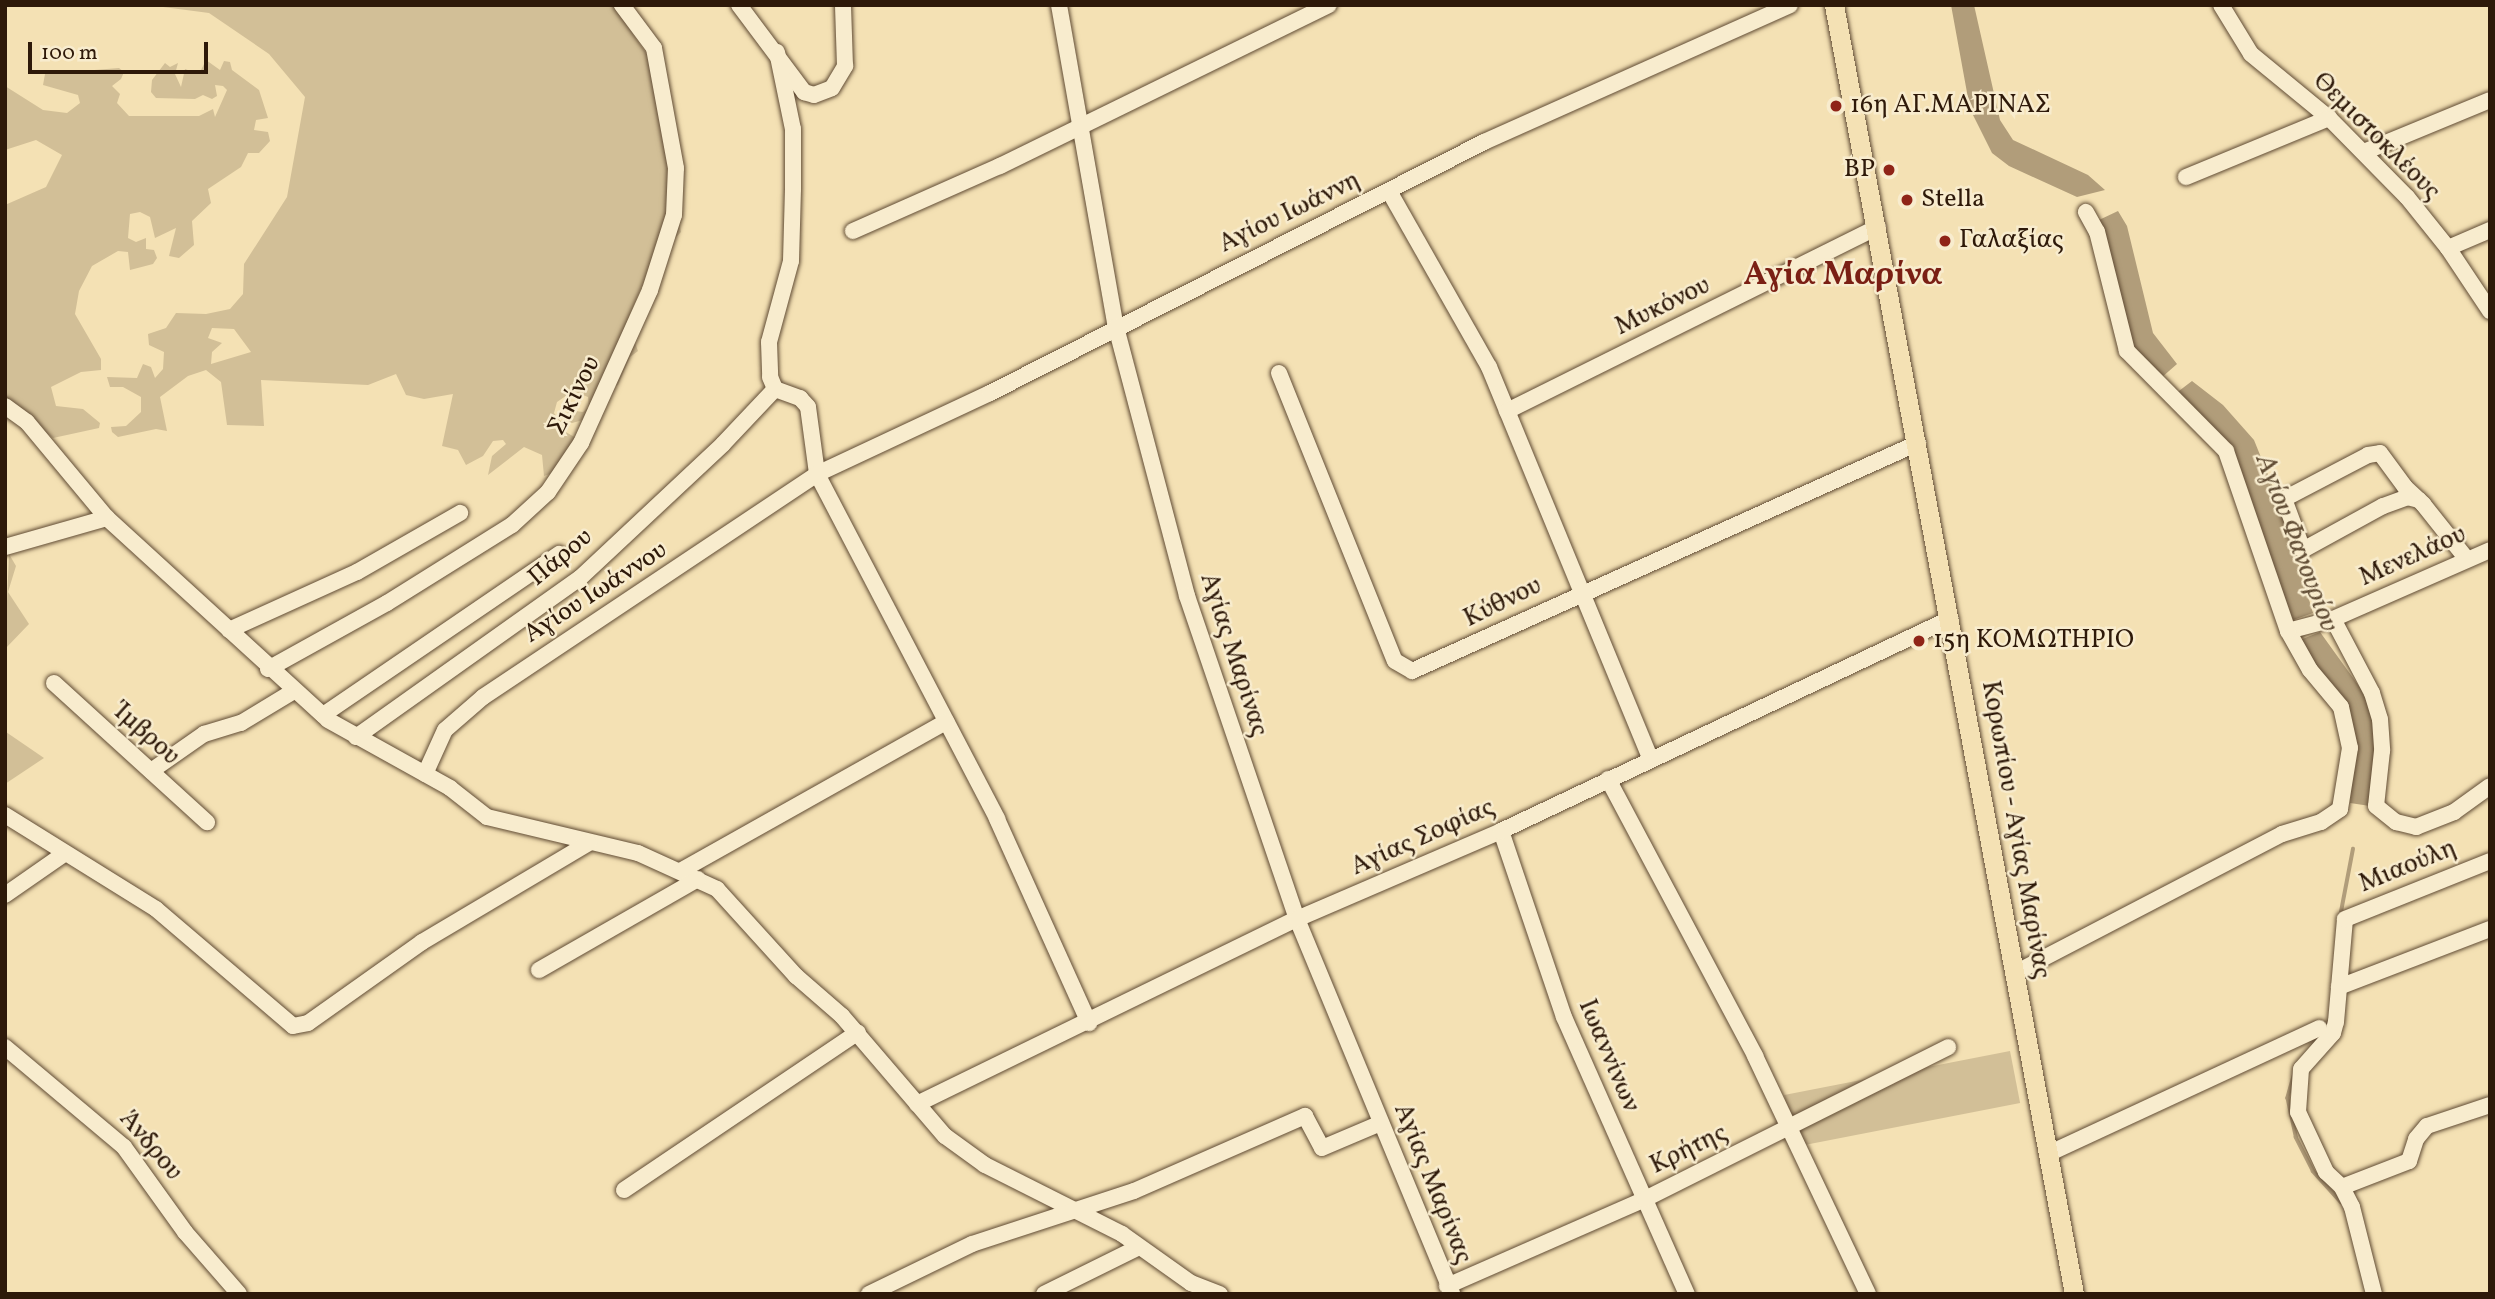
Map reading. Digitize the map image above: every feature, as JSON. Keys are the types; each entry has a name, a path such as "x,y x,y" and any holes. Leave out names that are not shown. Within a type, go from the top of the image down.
{"main road":[{"name":"Κορωπίου - Αγίας Μαρίνας","path":"1834,5 1878,228 2074,1294"}],"street":[{"name":"Σικίνου","path":"268,669 387,603 512,525 548,492 581,443 650,290 674,215 676,168 657,58 621,5"},
{"path":"739,5 777,52 804,92 824,93 845,66 843,5"},
{"name":"Αγίας Μαρίνας","path":"1059,5 1083,125 1116,327 1187,596 1297,919 1450,1290"},
{"path":"853,231 1083,125 1329,5"},
{"name":"Αγίου Ιωάννη","path":"817,474 990,393 1484,142 1790,5"},
{"name":"Θεμιστοκλέους","path":"2221,5 2251,54 2329,118 2364,152 2448,248 2490,312"},
{"path":"777,52 793,129 793,189 791,261 769,342 775,389 800,398 808,407 817,474 997,819 1089,1023"},
{"path":"2364,152 2490,100"},
{"path":"2186,177 2329,118"},
{"path":"1389,191 1489,368 1650,758"},
{"path":"2015,973 2245,852 2321,822 2340,809 2350,748 2344,714 2292,630 2226,451 2127,351 2097,232 2086,212"},
{"name":"Μυκόνου","path":"1507,411 1878,228"},
{"path":"2448,248 2490,230"},
{"name":"Κύθνου","path":"1279,373 1326,499 1395,661 1403,668 1420,670 1582,592 1918,443"},
{"name":"Πάρου","path":"356,737 580,578 723,444 775,389"},
{"path":"5,406 27,422 107,518 268,669 323,715 356,737 425,774 487,817 638,853 682,870 717,889 796,976 858,1032 945,1136 985,1165 1139,1247 1191,1283 1220,1294"},
{"path":"2418,500 2408,497 2383,506 2304,550 2284,499 2375,452 2418,500 2466,558"},
{"name":"Αγίου Ιωάννου","path":"425,774 445,730 483,697 817,474"},
{"path":"229,630 357,572 460,513"},
{"path":"5,547 107,518"},
{"name":"Μενελάου","path":"2292,630 2333,619 2466,558 2490,550"},
{"path":"323,715 559,555"},
{"name":"Αγίας Σοφίας","path":"917,1104 1089,1023 1297,919 1501,831 1650,758 1950,619"},
{"path":"2333,619 2372,692 2380,719 2382,751 2376,806 2396,822 2416,827 2454,812 2490,786"},
{"name":"Ίμβρου","path":"54,683 207,822"},
{"path":"151,771 209,731 241,723 294,691"},
{"path":"682,870 946,722"},
{"path":"1608,779 1790,1128 1868,1294"},
{"path":"5,815 156,909 293,1026 308,1023 422,942 589,843"},
{"name":"Ιωαννίνων","path":"1501,831 1564,1017 1687,1294"},
{"path":"5,895 64,853"},
{"name":"Μιαούλη","path":"2339,987 2345,919 2490,861"},
{"path":"540,970 698,879"},
{"path":"2374,1294 2352,1207 2342,1187 2326,1172 2305,1132 2297,1090 2306,1059 2333,1033 2339,987 2490,929"},
{"path":"2048,1154 2319,1028"},
{"path":"624,1190 858,1032"},
{"name":"Άνδρου","path":"5,1047 124,1147 185,1232 239,1294"},
{"name":"Κρήτης","path":"1450,1290 1645,1199 1948,1047"},
{"path":"2342,1187 2409,1161 2416,1139 2427,1126 2490,1105"},
{"path":"869,1294 972,1244 1070,1209 1134,1191 1305,1116 1322,1148 1381,1123"},
{"path":"1044,1294 1139,1247"}],"shaded area":[{"path":"148,5 613,5 648,56 681,232 652,263 627,321 638,351 630,357 618,385 607,389 583,420 572,423 566,421 568,410 583,412 589,407 588,397 573,391 557,402 554,413 563,424 559,428 576,438 564,454 561,470 544,476 542,455 524,447 488,475 492,456 506,444 503,440 493,441 483,456 466,465 458,450 442,446 453,394 424,399 406,395 396,374 368,385 261,380 264,426 227,425 221,382 206,370 188,376 160,397 167,431 156,429 118,437 112,432 111,427 126,426 141,412 141,397 123,387 110,387 107,377 137,378 143,364 151,367 155,378 163,369 164,352 149,345 148,334 166,328 176,313 206,314 230,309 243,294 244,264 287,197 305,97 269,54 209,13","holes":["212,328 234,329 251,352 211,364 212,352 222,343 208,338"]},
{"path":"1951,5 1974,5 2000,120 2013,140 2088,175 2105,190 2077,197 2009,166 1992,153 1970,109"},
{"path":"206,60 220,70 224,61 230,62 232,70 259,90 268,118 256,120 254,130 268,132 270,141 259,153 248,153 241,167 208,189 211,203 192,221 194,245 179,258 169,256 176,228 155,238 150,217 140,212 130,214 128,238 136,242 146,238 146,249 154,250 157,258 153,264 130,270 128,252 118,251 92,266 79,291 75,314 101,359 101,370 81,372 51,387 56,406 83,409 100,423 99,428 53,438 5,402 5,205 46,187 62,155 36,140 5,150 5,86 43,110 67,113 80,103 78,95 43,85 45,74 119,68 124,72 121,79 112,86 120,94 117,103 129,116 199,116 213,109 215,117 227,90 223,86 215,85 217,96 212,99 203,95 195,99 156,98 151,92 152,80 165,63 170,67 178,63 175,74 181,87 185,69 199,74"},
{"path":"2118,211 2127,226 2153,333 2177,364 2161,378 2133,348 2099,220"},
{"path":"2192,381 2223,405 2254,440 2283,512 2313,613 2293,620 2237,465 2175,394"},
{"path":"9,554 16,566 8,592 29,624 5,649"},
{"path":"2320,632 2361,689 2378,728 2370,806 2350,803 2353,757 2321,673 2300,640"},
{"path":"5,733 44,758 5,784"},
{"path":"2010,1051 2020,1103 1794,1147 1784,1095"}],"waterway":[{"name":"Αγίου Φανουρίου","path":"2340,917 2353,849"},
{"name":"Αγίου Φανουρίου","path":"2295,1073 2288,1098 2296,1137 2313,1171 2341,1202"}],"place":[{"name":"16η ΑΓ.ΜΑΡΙΝΑΣ","path":"1836,106"},
{"name":"BP","path":"1889,170"},
{"name":"Stella","path":"1907,200"},
{"name":"Γαλαξίας","path":"1945,241"},
{"name":"15η ΚΟΜΩΤΗΡΙΟ","path":"1919,641"}],"district":[{"name":"Αγία Μαρίνα","path":"1843,277"}]}
